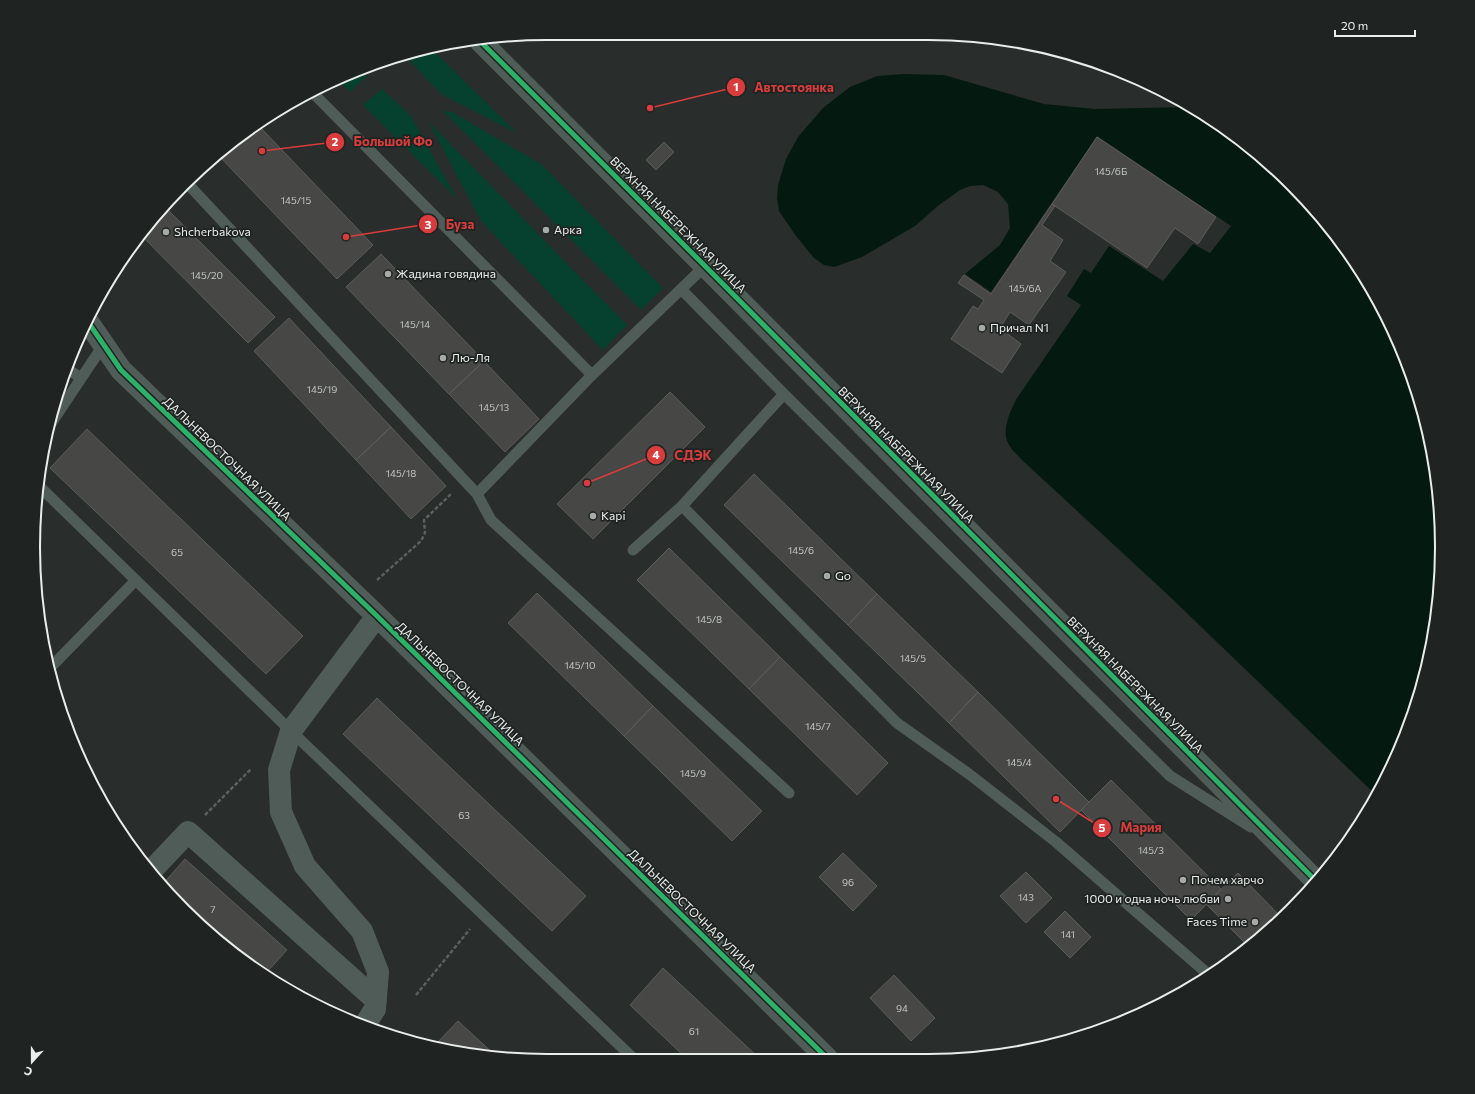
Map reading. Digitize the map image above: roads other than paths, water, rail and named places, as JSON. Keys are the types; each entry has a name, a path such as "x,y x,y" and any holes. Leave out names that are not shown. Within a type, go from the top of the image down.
{"street":[{"name":"ВЕРХНЯЯ НАБЕРЕЖНАЯ УЛИЦА","path":"483,44 1312,877"},
{"name":"ДАЛЬНЕВОСТОЧНАЯ УЛИЦА","path":"91,326 121,370 377,616 823,1054"},
{"path":"367,1021 375,1009 378,972 362,931 305,866 281,812 279,770 291,731 377,616"},
{"path":"154,867 188,832 376,1000"}],"lane":[{"path":"316,95 592,375"},
{"path":"190,186 477,494 492,520 789,793"},
{"path":"477,494 592,375 705,266"},
{"path":"681,290 1170,776 1279,844"},
{"path":"58,414 104,344"},
{"path":"72,372 82,378"},
{"path":"633,550 682,506 784,394"},
{"path":"43,489 291,731 629,1054"},
{"path":"682,506 897,723 969,774 1056,842 1205,972"},
{"path":"54,664 136,580"}],"place":[{"name":"Автостоянка","path":"650,108"},
{"name":"Большой Фо","path":"262,151"},
{"name":"Арка","path":"546,230"},
{"name":"Shcherbakova","path":"166,232"},
{"name":"Буза","path":"346,237"},
{"name":"Жадина говядина","path":"388,274"},
{"name":"Причал N1","path":"982,328"},
{"name":"Лю-Ля","path":"443,358"},
{"name":"СДЭК","path":"587,483"},
{"name":"Kapi","path":"593,516"},
{"name":"Go","path":"827,576"},
{"name":"Мария","path":"1056,799"},
{"name":"Почем харчо","path":"1183,880"},
{"name":"1000 и одна ночь любви","path":"1228,899"},
{"name":"Faces Time","path":"1255,922"}]}
